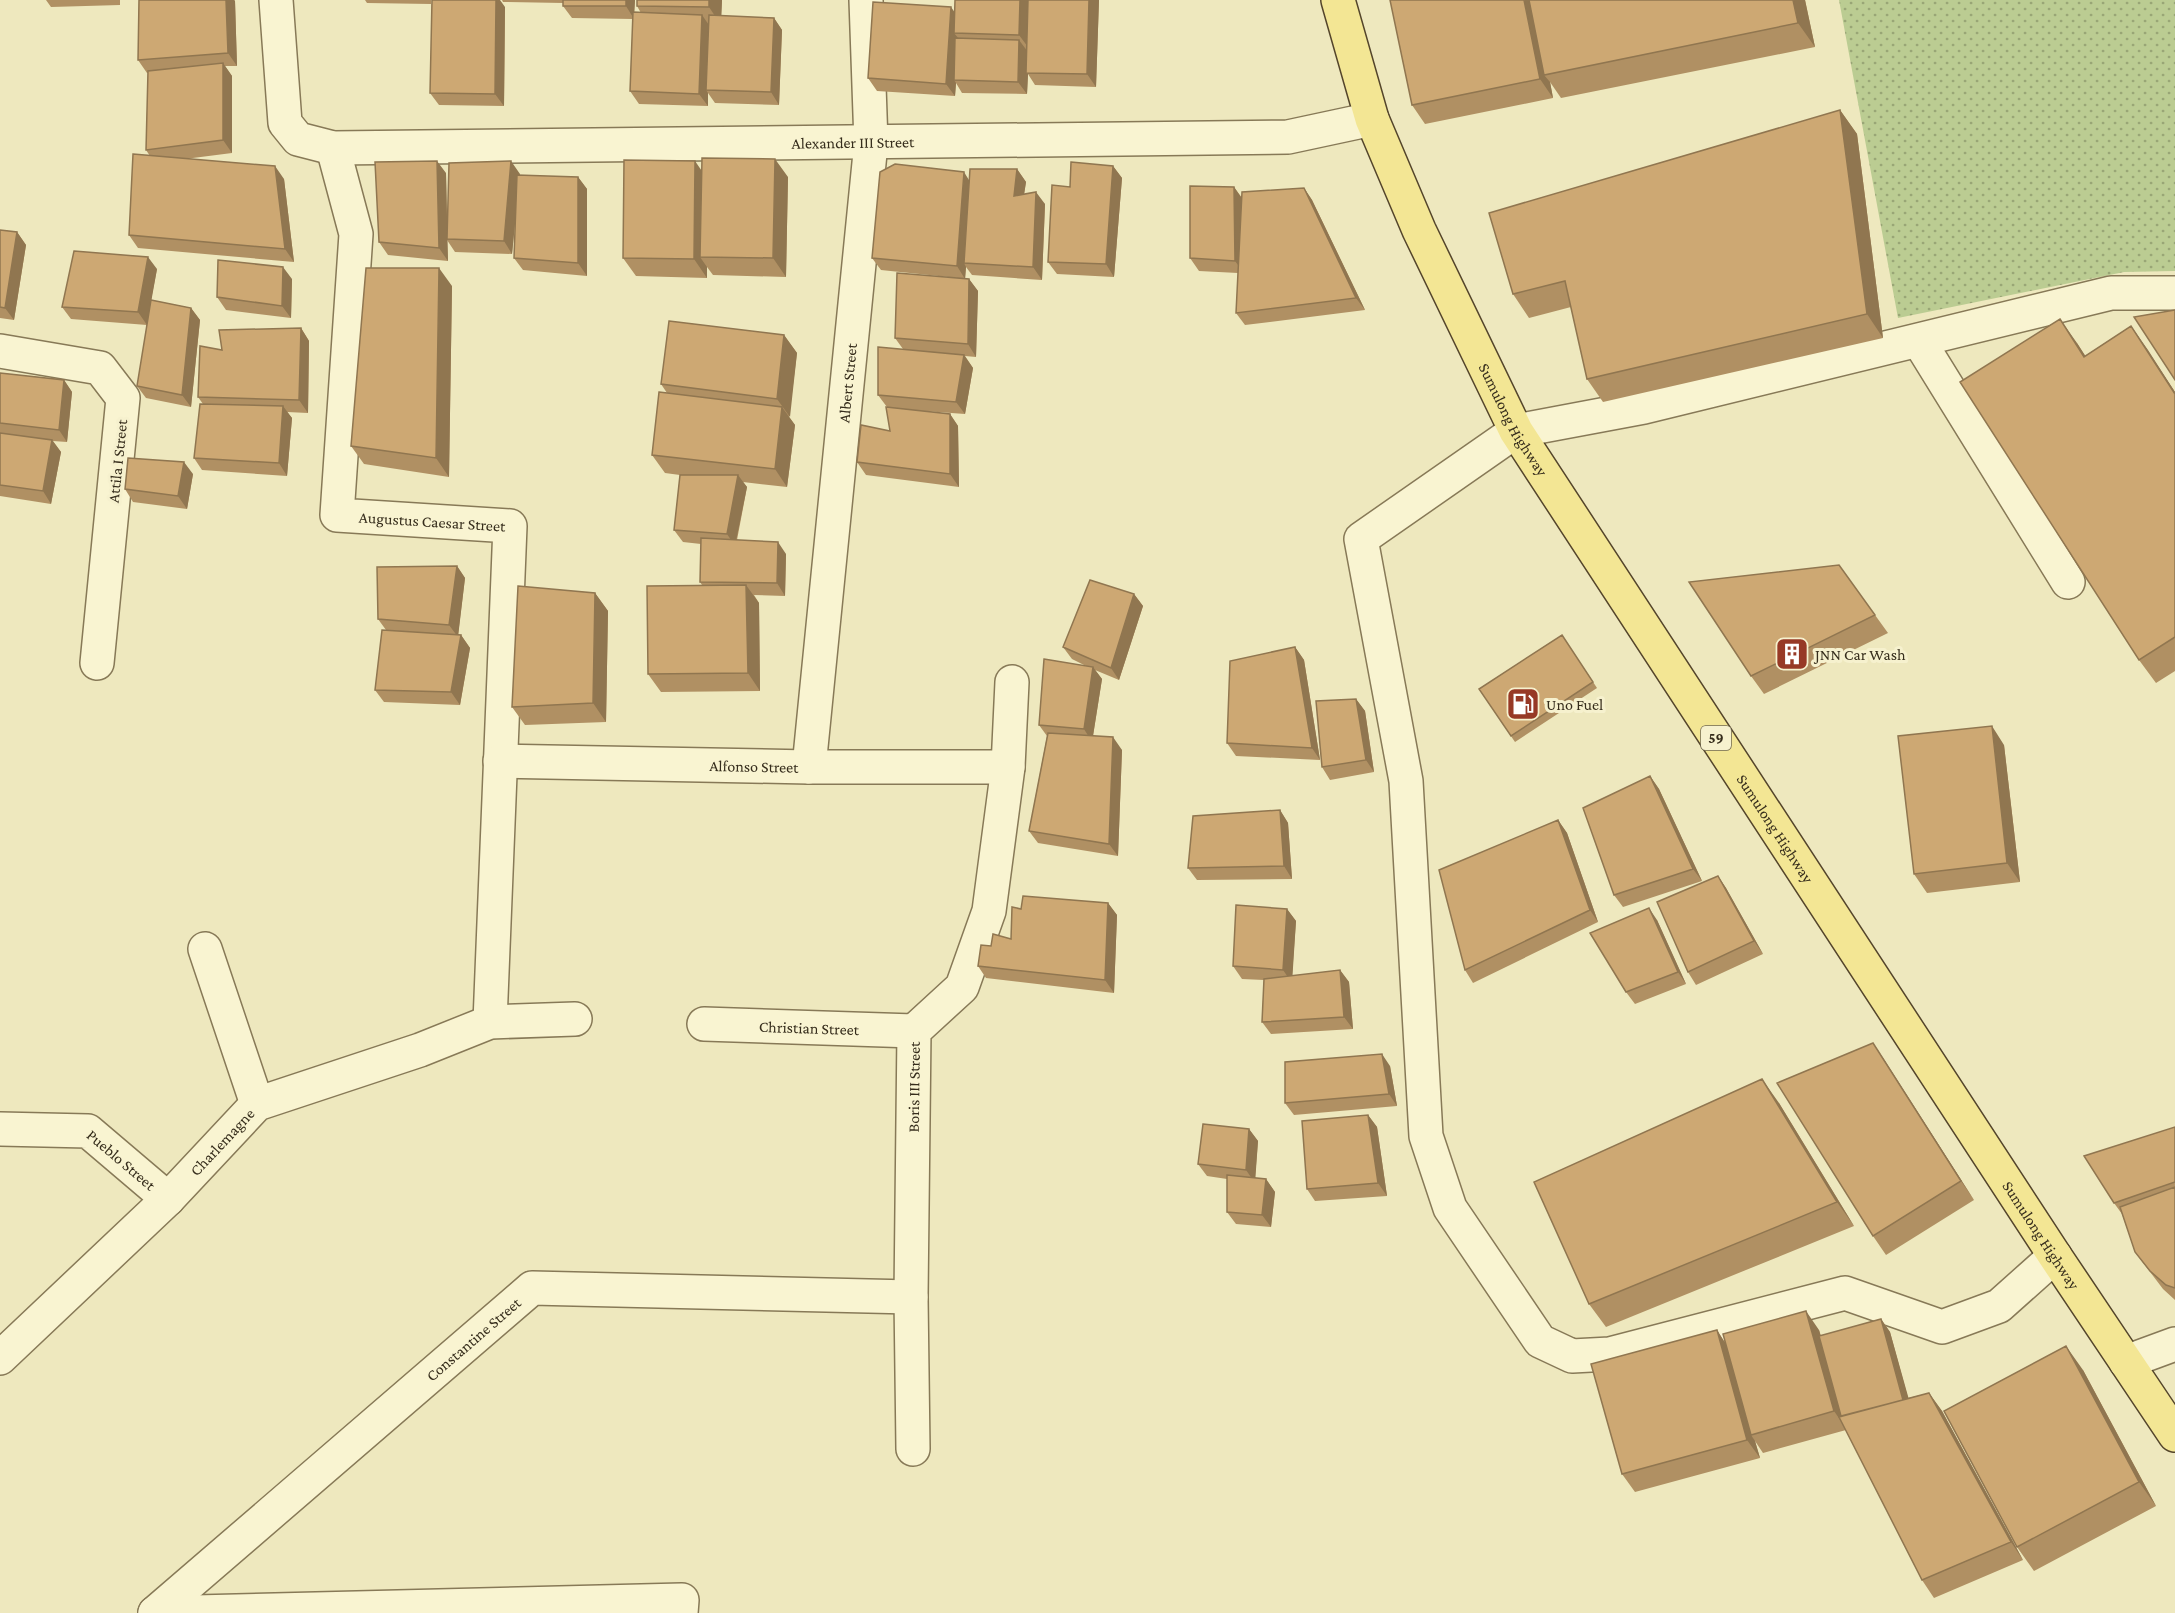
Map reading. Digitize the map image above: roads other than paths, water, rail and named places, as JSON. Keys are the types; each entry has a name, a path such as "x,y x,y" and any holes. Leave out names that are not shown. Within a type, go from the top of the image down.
{"main road":[{"name":"Sumulong Highway","path":"1338,0 1372,119 1419,230 1516,431 2055,1256 2175,1435"}],"street":[{"name":"Alexander III Street","path":"276,0 285,123 298,139 333,147 1288,137 1372,119"},
{"name":"Albert Street","path":"809,766 871,143 866,0"},
{"name":"Augustus Caesar Street","path":"333,147 356,234 337,516 510,526 490,1022"},
{"path":"2055,1256 1999,1306 1942,1327 1845,1293 1610,1354 1572,1356 1540,1341 1450,1208 1426,1136 1406,781 1361,539 1516,431 1644,407 2111,293 2175,293"},
{"path":"1918,341 2068,582"},
{"name":"Attila I Street","path":"0,351 100,368 123,398 97,663"},
{"name":"Boris III Street","path":"913,1449 911,1298 914,1031 962,987 989,911 1008,767 1012,682"},
{"name":"Alfonso Street","path":"500,760 1008,767"},
{"path":"205,949 256,1104"},
{"name":"Charlemagne","path":"0,1358 168,1198 256,1104 420,1050 490,1022 575,1019"},
{"name":"Christian Street","path":"704,1024 914,1031"},
{"name":"Pueblo Street","path":"0,1129 88,1131 168,1198"},
{"name":"Constantine Street","path":"155,1613 532,1288 911,1298"},
{"path":"2126,1362 2175,1344"},
{"path":"155,1613 682,1600 681,1613"}],"place":[{"name":"JNN Car Wash","path":"1792,654"},
{"name":"Uno Fuel","path":"1523,704"}]}
